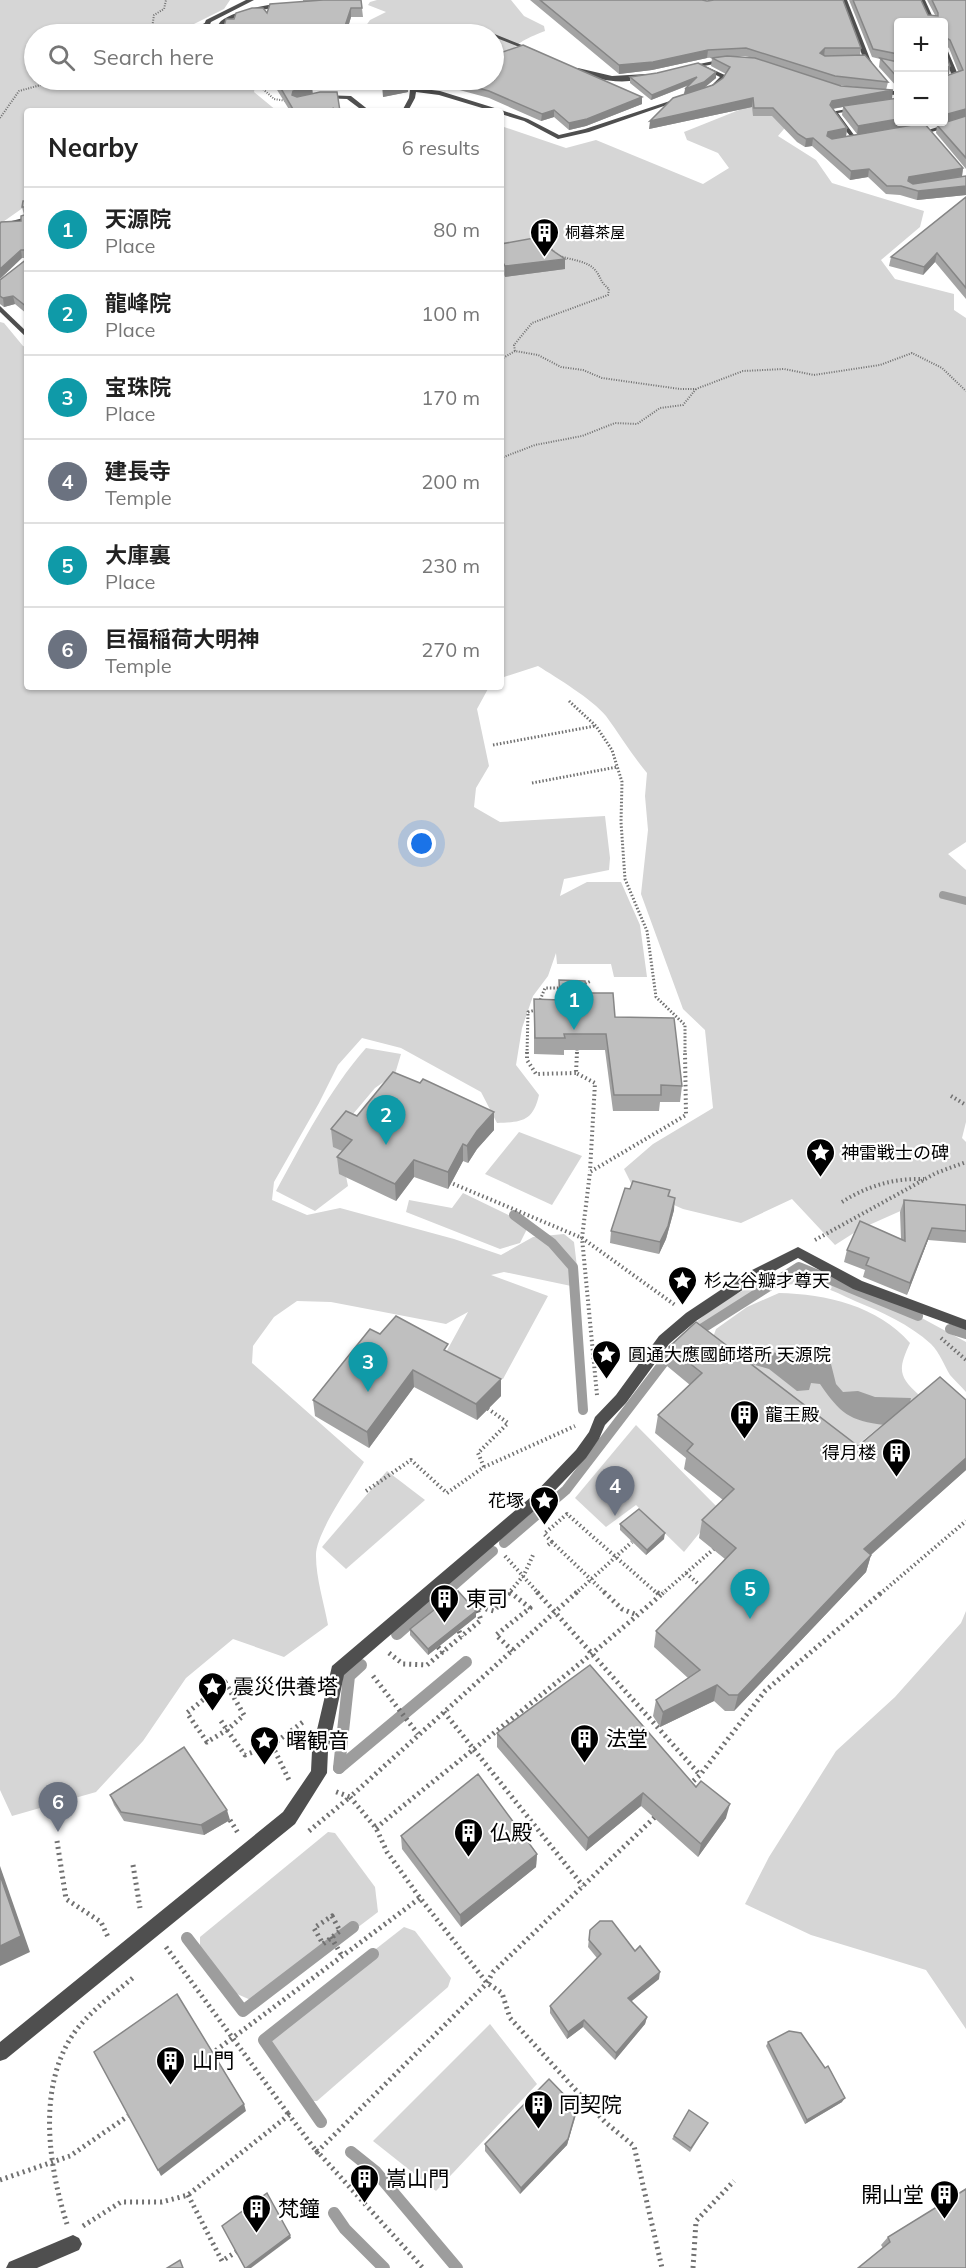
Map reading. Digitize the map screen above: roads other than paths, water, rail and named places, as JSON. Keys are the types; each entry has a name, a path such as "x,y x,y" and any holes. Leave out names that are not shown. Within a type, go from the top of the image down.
{"street":[{"path":"206,24 214,16 250,0"},
{"path":"844,0 867,60 882,77"},
{"path":"922,0 930,18"},
{"path":"222,24 268,7 295,4"},
{"path":"504,40 544,56"},
{"path":"948,58 956,77"},
{"path":"677,69 696,64 735,60"},
{"path":"856,60 878,62"},
{"path":"696,64 724,76 722,81 707,91"},
{"path":"575,69 609,78 634,79 656,74"},
{"path":"948,75 966,78"},
{"path":"948,79 956,77"},
{"path":"889,85 894,90"},
{"path":"407,108 412,99 413,90 440,93 490,108"},
{"path":"873,92 894,94"},
{"path":"297,102 340,95 356,101 363,108"},
{"path":"504,112 526,120 558,137 587,131 686,98"},
{"path":"854,139 834,112 866,107"},
{"path":"935,140 926,129 966,120"},
{"path":"842,141 865,137"},
{"path":"0,227 24,220"},
{"path":"0,308 24,333"},
{"path":"0,2053 289,1818 319,1773 320,1751 336,1671 536,1501 581,1454 594,1436 600,1421 621,1398 664,1340 691,1317 751,1277 798,1252 823,1268 915,1308 966,1325"},
{"path":"15,2268 74,2236"}],"waterway":[{"path":"943,895 966,901"},
{"path":"514,1215 552,1243 573,1267 583,1410"},
{"path":"695,1333 799,1267 918,1316"},
{"path":"950,1329 966,1334"},
{"path":"504,1543 566,1490 674,1349"},
{"path":"444,1594 493,1551"},
{"path":"397,1634 445,1592"},
{"path":"361,1665 349,1676 339,1768 466,1662"},
{"path":"187,1938 243,2011 353,1927"},
{"path":"321,2122 264,2040 373,1954"},
{"path":"351,2152 376,2172 457,2268"},
{"path":"334,2213 345,2229 384,2268"}],"place":[{"name":"桐暮茶屋","path":"544,258"},
{"name":"天源院","path":"574,1030"},
{"name":"龍峰院","path":"386,1145"},
{"name":"神雷戦士の碑","path":"820,1178"},
{"name":"杉之谷瓣才尊天","path":"683,1306"},
{"name":"圓通大應國師塔所 天源院","path":"607,1380"},
{"name":"宝珠院","path":"368,1392"},
{"name":"龍王殿","path":"744,1440"},
{"name":"得月楼","path":"897,1478"},
{"name":"建長寺","path":"615,1516"},
{"name":"花塚","path":"545,1526"},
{"name":"大庫裏","path":"750,1619"},
{"name":"東司","path":"445,1624"},
{"name":"震災供養塔","path":"212,1712"},
{"name":"法堂","path":"585,1764"},
{"name":"曙観音","path":"265,1766"},
{"name":"巨福稲荷大明神","path":"58,1832"},
{"name":"仏殿","path":"469,1858"},
{"name":"山門","path":"171,2086"},
{"name":"同契院","path":"538,2130"},
{"name":"嵩山門","path":"365,2204"},
{"name":"開山堂","path":"945,2220"},
{"name":"梵鐘","path":"257,2234"}]}
